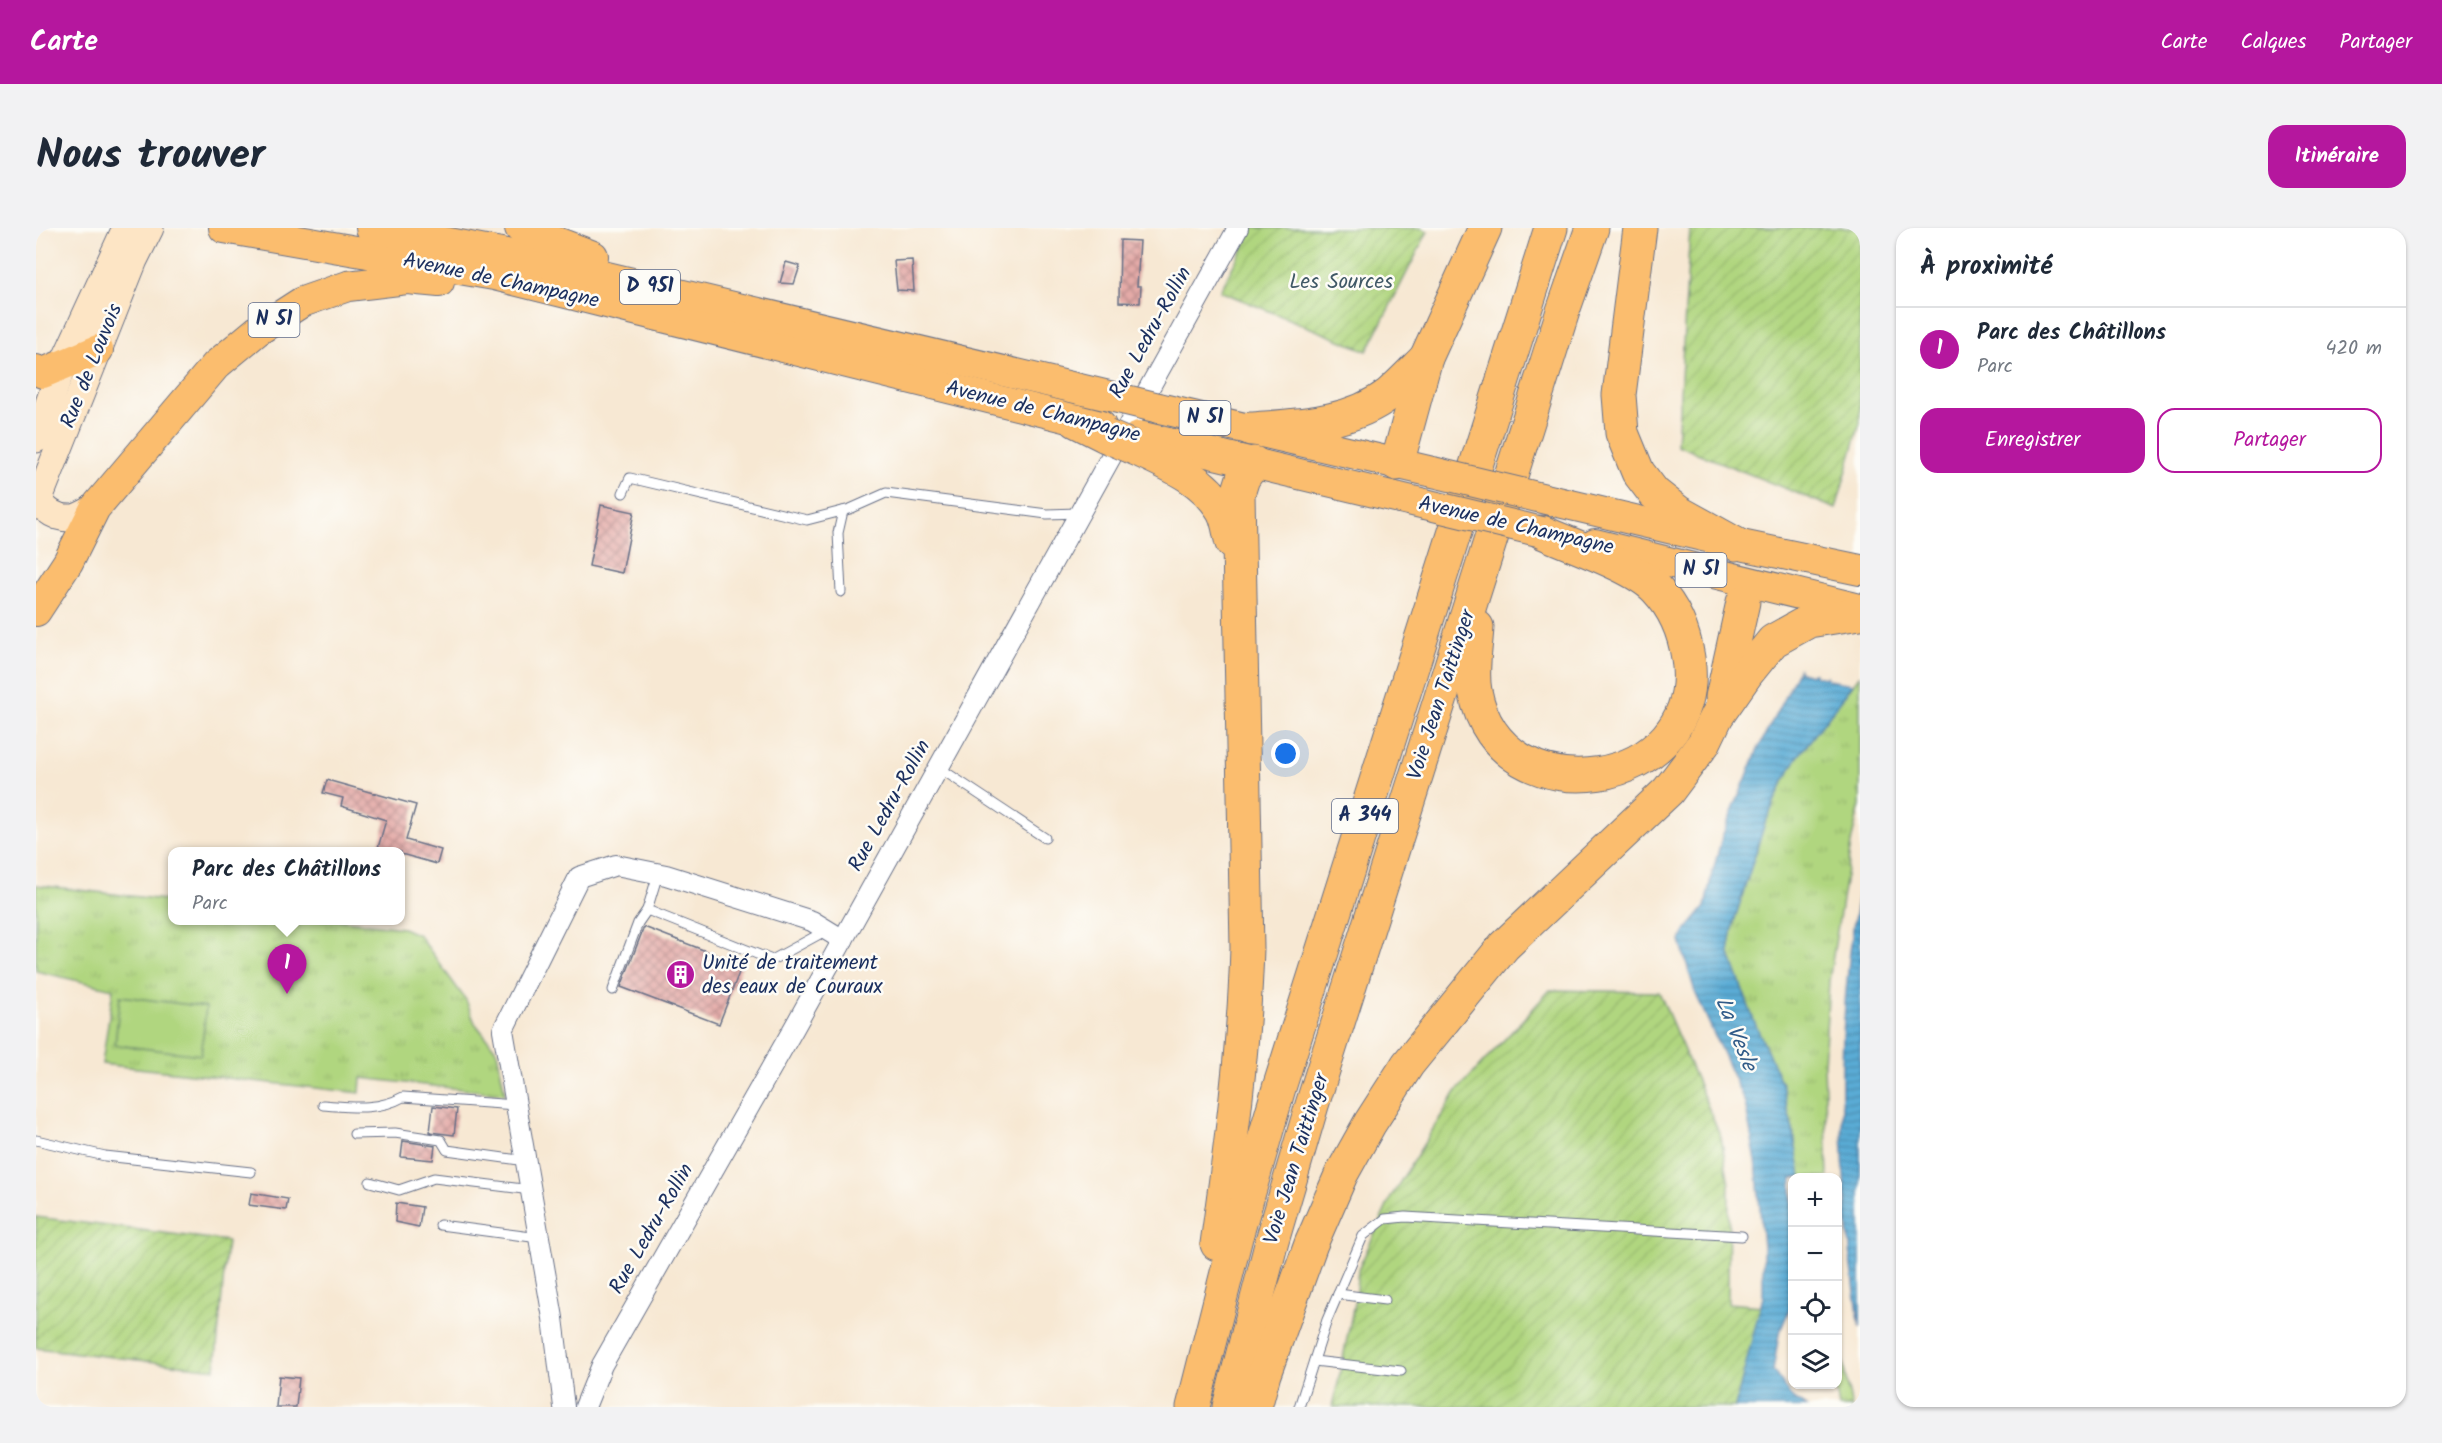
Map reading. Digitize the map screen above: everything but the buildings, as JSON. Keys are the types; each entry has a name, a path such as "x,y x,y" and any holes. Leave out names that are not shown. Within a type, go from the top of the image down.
{"highway":[{"path":"1397,464 1426,358 1485,228"},
{"name":"Voie Jean Taittinger","path":"1194,1401 1236,1237 1279,1088 1551,228"},
{"name":"Voie Jean Taittinger","path":"1229,1407 1272,1240 1312,1105 1563,311 1592,228"},
{"path":"1640,228 1619,395 1622,433 1638,472 1654,493 1678,512 1736,544"},
{"path":"1266,433 1324,423 1365,407 1388,394 1426,358"},
{"path":"1076,421 1122,437 1184,472 1207,492 1223,512 1239,567"},
{"path":"1194,1401 1232,1140 1245,1016 1247,948 1238,494 1243,478 1254,463"},
{"path":"1481,571 1473,668 1475,690 1480,709 1501,742 1531,764 1549,772 1567,775 1608,773 1627,767 1643,757 1673,728 1683,710 1689,688 1689,668 1681,626 1655,588 1639,575 1542,532"},
{"path":"1255,1407 1264,1374 1311,1244 1341,1175 1370,1123 1408,1064 1504,946 1668,791 1704,743 1716,716 1735,645 1743,591"},
{"path":"1716,716 1773,641 1809,621 1860,611"}],"main road":[{"name":"Avenue de Champagne","path":"224,228 494,275 638,313 1076,421"},
{"name":"Avenue de Champagne","path":"371,228 527,258 1736,544 1860,570"},
{"path":"520,228 562,246 649,273 880,332 927,352"},
{"name":"N 51","path":"36,611 69,562 96,508 216,365 256,331 302,302 348,286 407,279 480,286 638,313"},
{"path":"49,368 98,350"},
{"path":"1254,463 1266,433"},
{"name":"Avenue de Champagne","path":"1122,437 1254,463 1542,532 1743,591 1860,611"},
{"path":"1389,495 1397,464"},
{"path":"1736,544 1743,591"}],"street":[{"name":"Rue de Louvois","path":"37,498 98,350 123,259 126,228"},
{"name":"Rue de Louvois","path":"36,456 49,368 123,259 150,228"},
{"name":"Rue Ledru-Rollin","path":"585,1407 602,1365 835,935 938,766 1238,228"},
{"path":"37,498 50,514 74,518 96,508"},
{"path":"564,1407 553,1318 503,1030 579,877 616,865 658,873 812,921 835,935"}],"lane":[{"path":"623,493 630,478 807,520 843,511 885,493 1047,514 1078,513"},
{"path":"841,592 838,533 843,511"},
{"path":"938,766 1045,838"},
{"path":"613,990 638,923 647,910 658,873"},
{"path":"647,910 772,960 835,935"},
{"path":"323,1105 361,1108 391,1104 403,1097 516,1105"},
{"path":"354,1134 395,1133 441,1140 447,1150 526,1161"},
{"path":"36,1140 105,1155 251,1172"},
{"path":"370,1182 399,1190 434,1178 531,1190"},
{"path":"1299,1407 1327,1320 1363,1236 1385,1219 1405,1217 1742,1236"},
{"path":"440,1225 539,1238"},
{"path":"1338,1294 1385,1300"},
{"path":"1314,1361 1401,1371"}],"green space":[{"name":"Les Sources","path":"1253,228 1421,228 1428,231 1367,351 1220,291"},
{"path":"1690,228 1860,228 1860,423 1836,509 1677,445"},
{"path":"1860,675 1860,805 1852,838 1829,981 1824,1064 1828,1173 1800,1173 1782,1084 1754,1021 1729,952 1734,922 1764,826 1797,758"},
{"path":"36,885 168,900 168,925 379,925 403,928 419,935 466,1000 475,1023 497,1051 505,1094 361,1078 360,1093 102,1064 113,989 36,971"},
{"path":"1550,990 1659,992 1721,1137 1729,1184 1728,1303 1761,1306 1735,1407 1333,1407 1355,1299 1358,1270 1392,1195 1456,1092"},
{"path":"120,996 206,1007 201,1055 115,1045"},
{"path":"36,1217 227,1241 215,1369 36,1348"},
{"path":"1842,1357 1852,1407 1839,1407 1836,1389 1842,1389"}],"water":[{"name":"La Vesle","path":"1799,669 1800,672 1811,675 1815,673 1815,676 1825,678 1826,676 1828,680 1853,684 1797,758 1782,785 1764,826 1734,922 1729,952 1754,1021 1782,1084 1794,1135 1800,1173 1788,1173 1788,1313 1779,1334 1773,1371 1793,1399 1806,1407 1735,1407 1763,1296 1763,1247 1756,1161 1745,1103 1695,992 1680,941 1705,907 1723,834 1759,747"},
{"path":"1860,885 1860,1328 1843,1162 1842,1051 1851,940"}],"place":[{"name":"Unité de traitement des eaux de Couraux","path":"681,975"},
{"name":"Parc des Châtillons","path":"287,994"}]}
